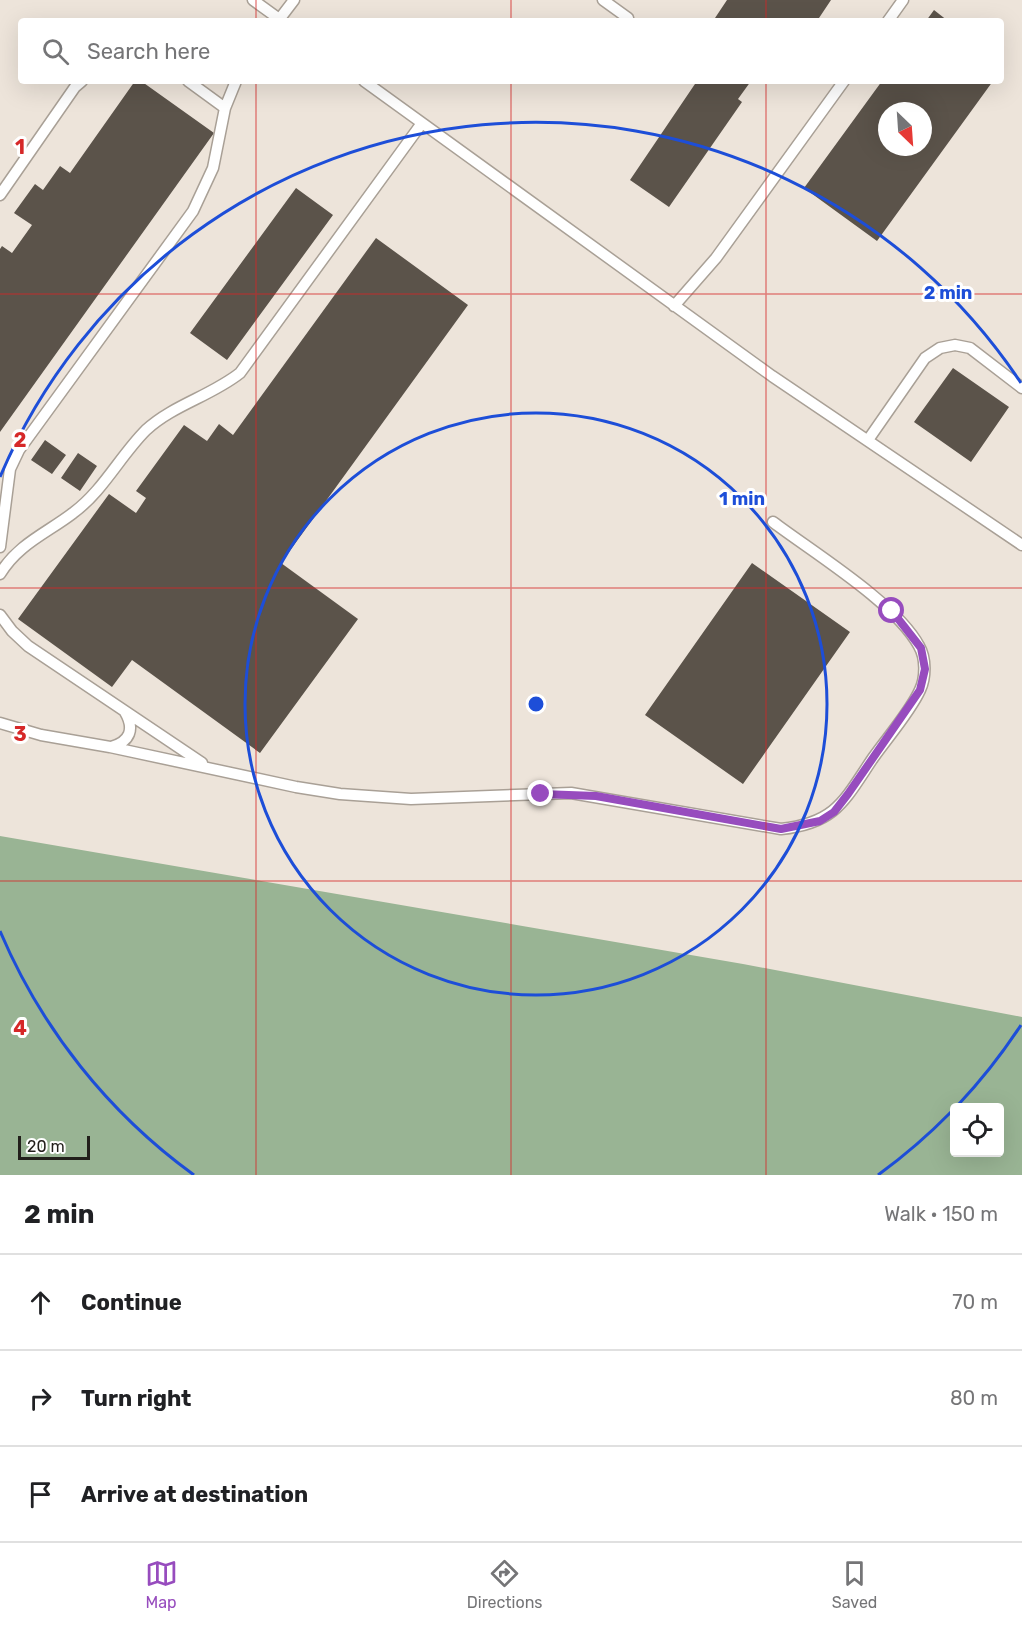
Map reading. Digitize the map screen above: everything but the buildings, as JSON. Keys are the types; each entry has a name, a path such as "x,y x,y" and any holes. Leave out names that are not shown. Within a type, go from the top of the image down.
{"lane":[{"path":"253,0 277,18"},
{"path":"281,18 294,0"},
{"path":"603,0 628,18"},
{"path":"890,18 903,0"},
{"path":"0,195 78,84"},
{"path":"192,84 225,108"},
{"path":"0,548 10,469 19,450 193,211 213,168 225,108 235,84"},
{"path":"368,84 674,306 1022,545"},
{"path":"674,306 716,258 842,84"},
{"path":"0,574 31,539 73,514 89,500 145,431 161,418 228,383 240,373 422,123"},
{"path":"868,440 925,357 940,348 955,345 970,348 1022,388"},
{"path":"0,723 40,735 110,747 296,787 374,797 411,799 571,793 781,829 820,821 834,812 855,785 920,690 925,669 921,648 892,611 773,522"},
{"path":"0,615 12,631 28,646 207,767"},
{"path":"110,747 124,741 129,736 131,724 124,711"}],"green space":[{"path":"0,836 743,964 1022,1017 1022,1175 0,1175"}],"route":[{"path":"541,794 571,793 596,796 781,829 820,821 834,812 848,794 920,690 925,669 921,648 892,611"}]}
